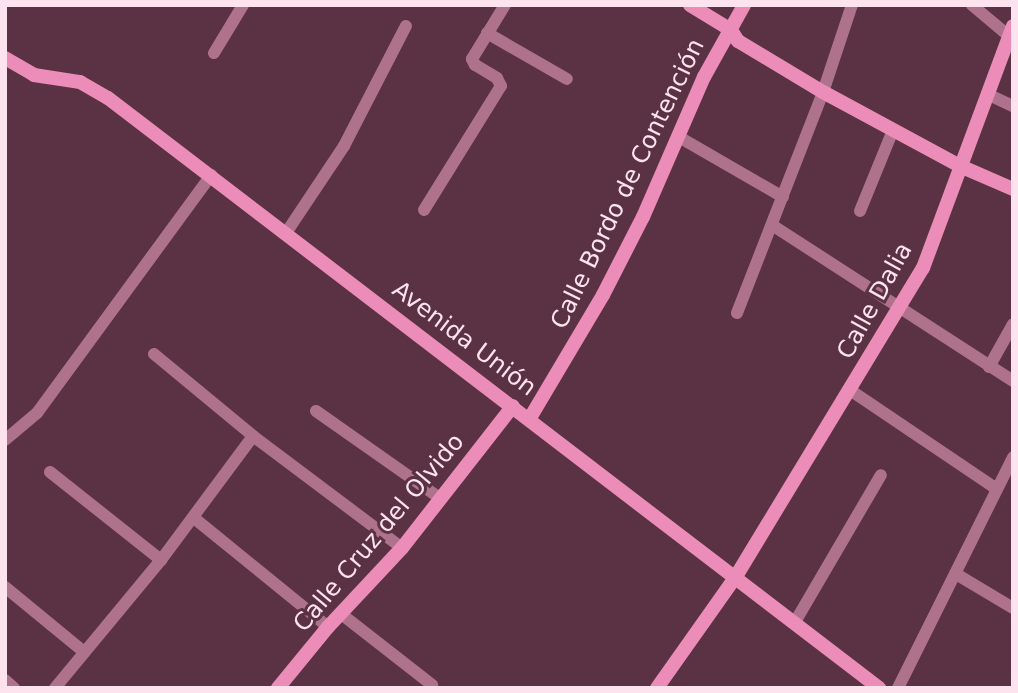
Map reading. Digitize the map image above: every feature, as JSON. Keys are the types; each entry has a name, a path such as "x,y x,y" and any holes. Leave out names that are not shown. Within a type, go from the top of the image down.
{"street":[{"path":"214,53 243,5"},
{"path":"424,210 500,86 497,78 472,61 505,5"},
{"path":"690,5 731,30 738,41 823,92 960,166 1013,189"},
{"name":"Calle Bordo de Contención","path":"530,418 603,295 679,136 704,77 744,5"},
{"path":"737,313 823,92 852,5"},
{"path":"972,5 1011,31"},
{"path":"286,233 344,146 405,26"},
{"name":"Calle Dalia","path":"660,687 735,578 923,268 1011,31"},
{"path":"487,33 567,79"},
{"name":"Avenida Unión","path":"5,58 34,75 92,87 530,418 879,688"},
{"path":"987,94 1013,106"},
{"path":"860,211 893,130"},
{"path":"679,136 783,197"},
{"path":"5,440 37,413 211,175"},
{"path":"772,225 899,310 1013,381"},
{"path":"989,367 1013,324"},
{"path":"154,354 253,436 402,548"},
{"path":"850,390 997,489"},
{"name":"Calle Cruz del Olvido","path":"278,688 340,612 402,548 513,406"},
{"path":"316,411 440,498"},
{"path":"55,688 83,651 161,561 253,436"},
{"path":"898,688 997,489 1008,477 1013,457"},
{"path":"50,472 161,561"},
{"path":"795,622 881,475"},
{"path":"194,518 328,627"},
{"path":"956,574 1013,608"},
{"path":"5,587 83,651"},
{"path":"340,612 432,685"},
{"path":"5,680 14,688"}]}
